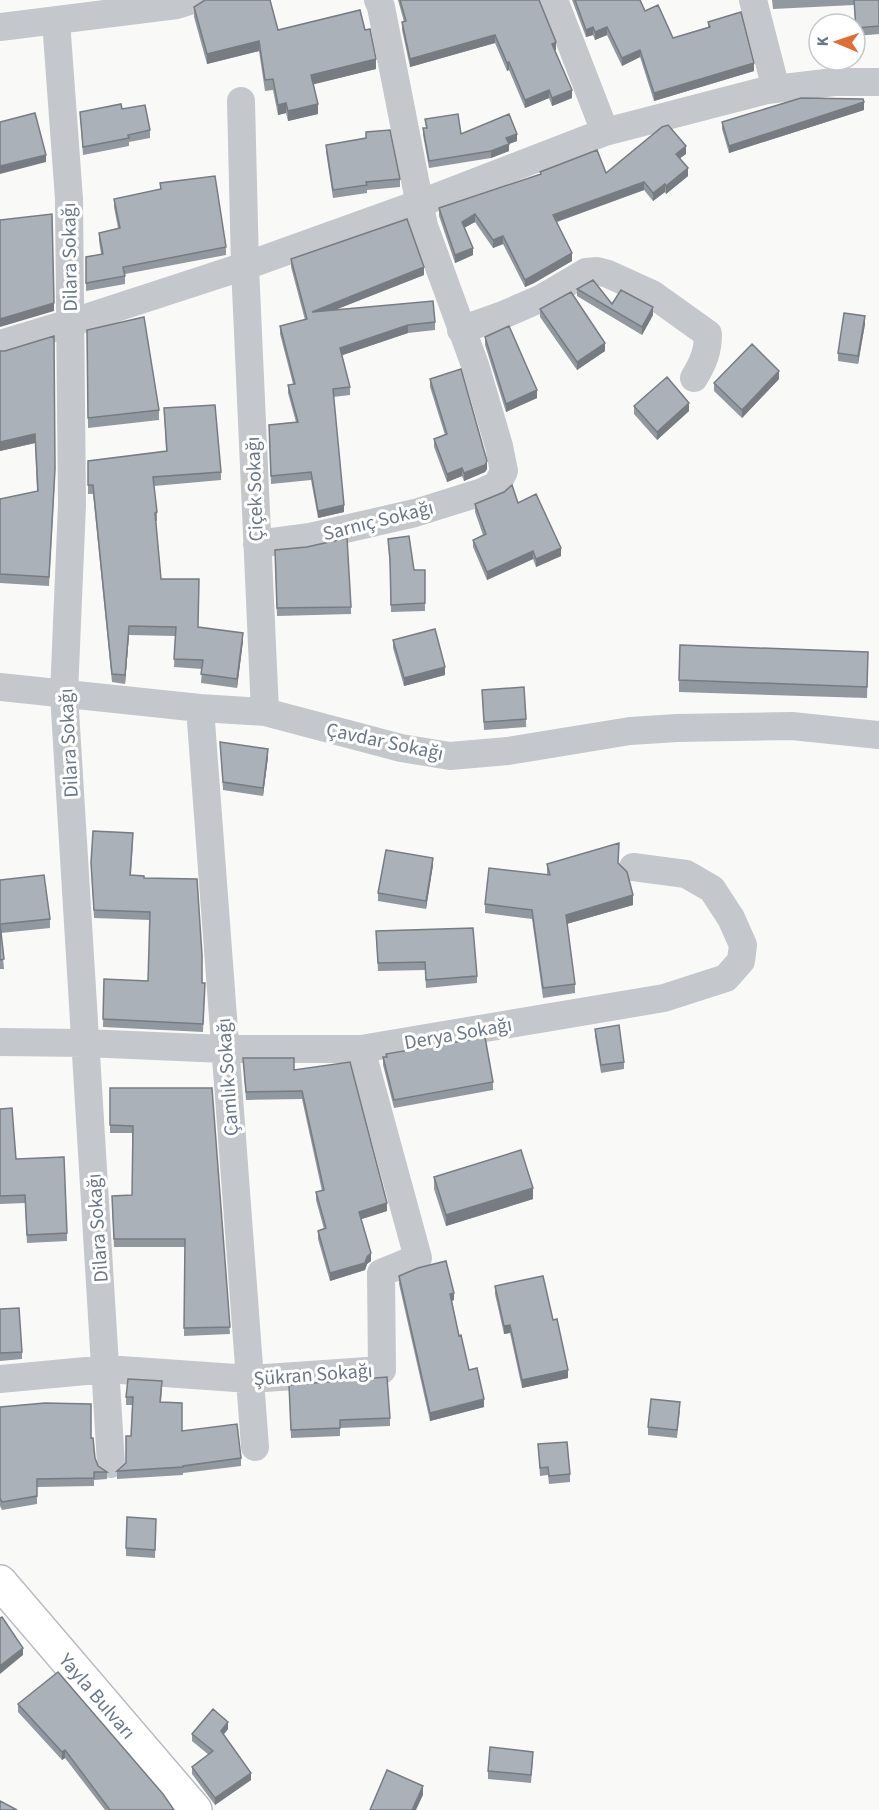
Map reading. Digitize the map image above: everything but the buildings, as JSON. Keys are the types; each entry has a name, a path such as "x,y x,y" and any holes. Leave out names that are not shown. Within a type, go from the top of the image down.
{"main road":[{"name":"Yayla Bulvarı","path":"0,1582 195,1810"}],"street":[{"path":"0,27 177,5 193,0"},
{"path":"378,0 424,226 461,330 542,298 586,272 597,271 652,294 708,334 704,363 694,378"},
{"path":"554,0 605,132"},
{"path":"753,0 776,89"},
{"name":"Dilara Sokağı","path":"56,21 69,199 72,506 64,694 111,1464"},
{"path":"0,344 245,266 421,203 605,132 776,89 834,82 879,82"},
{"name":"Çiçek Sokağı","path":"241,101 245,266 265,712"},
{"name":"Sarnıç Sokağı","path":"257,544 310,537 414,513 482,492 497,485 504,471 499,446 475,365 461,330"},
{"name":"Çavdar Sokağı","path":"0,687 200,708 265,712 400,747 450,756 508,751 630,731 677,728 792,726 879,735"},
{"name":"Çamlık Sokağı","path":"200,708 255,1447"},
{"name":"Derya Sokağı","path":"0,1041 85,1042 224,1049 361,1049 664,998 726,978 741,961 743,945 731,918 712,889 686,874 633,867"},
{"name":"Şükran Sokağı","path":"0,1379 107,1369 250,1378 382,1370 381,1273 418,1258 361,1049"}]}
